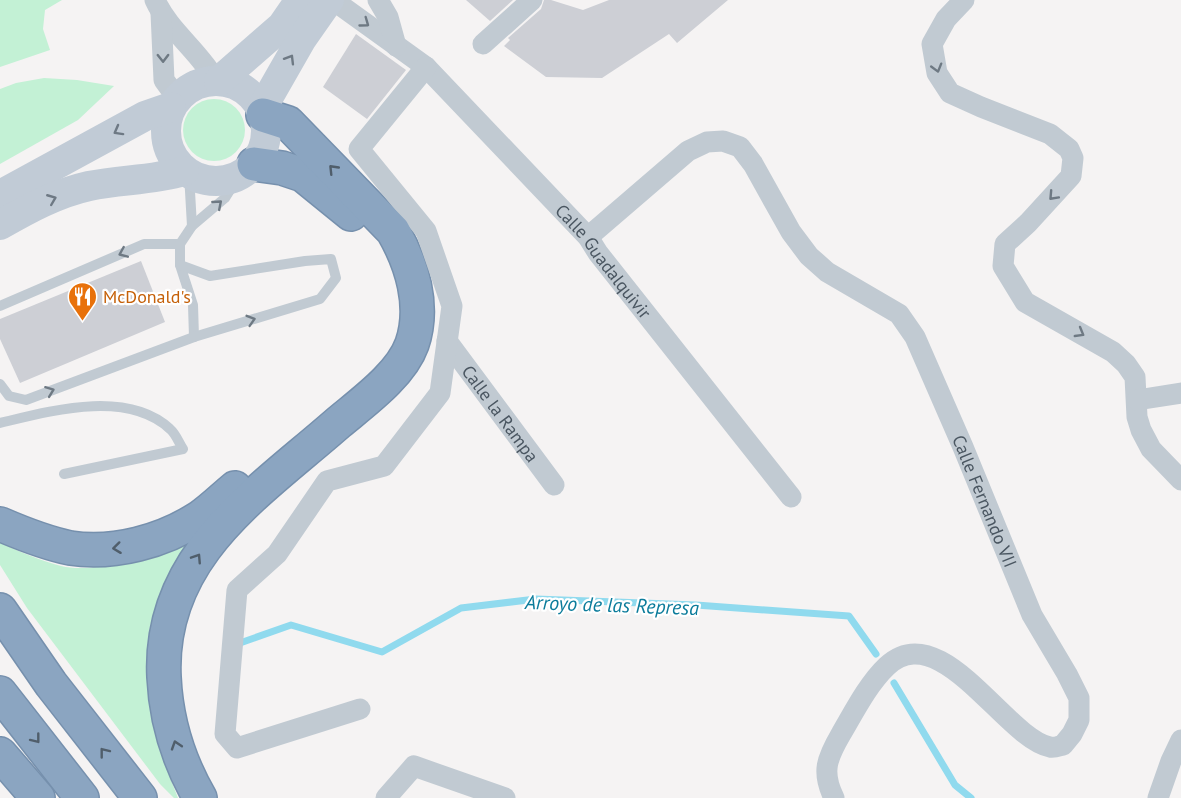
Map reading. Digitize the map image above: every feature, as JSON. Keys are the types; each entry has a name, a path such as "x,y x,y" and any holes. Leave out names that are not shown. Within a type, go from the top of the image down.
{"highway":[{"path":"200,798 179,755 170,725 165,694 163,652 169,619 184,578 202,550 238,510 386,381 411,345 416,324 417,302 413,277 405,253 393,231 288,123 262,112"},
{"path":"0,524 45,542 72,548 101,550 153,540 180,529 217,504 363,379 379,362 389,343 397,307 396,285 389,261 376,240 336,200 303,176 282,168 246,171"},
{"path":"0,610 51,684 140,798"},
{"path":"0,693 82,798"},
{"path":"0,754 38,798"},
{"path":"0,791 12,798"}],"main road":[{"path":"217,81 282,26 300,0"},
{"path":"262,112 301,40 331,0"},
{"path":"0,195 145,116 174,103 192,87 204,82 217,81 234,84 247,92 262,112 266,123 265,141 246,171 223,182 209,182 186,173 172,158 166,141 165,124 174,103"},
{"path":"0,225 70,191 90,186 186,173"}],"street":[{"name":"Calle Guadalquivir","path":"331,0 426,67 588,237 605,263 791,496"},
{"path":"378,0 388,17 396,46"},
{"path":"483,44 532,0"},
{"path":"964,0 946,19 932,44 937,73 950,93 1050,134 1069,149 1073,158 1071,176 1028,223 1005,244 1003,266 1025,302 1113,352 1126,364 1135,377 1137,417 1141,430 1151,449 1181,480"},
{"path":"158,7 206,63 217,81"},
{"path":"158,7 164,80 174,103"},
{"path":"360,709 237,748 225,734 237,590 277,554 327,481 384,466 440,393 452,306 426,231 359,149 426,67"},
{"name":"Calle Fernando VII","path":"588,237 688,151 707,142 723,141 741,147 791,232 809,256 827,272 899,314 915,338 963,447 1032,615 1067,674 1078,698 1079,720 1072,734 1063,745 1051,747 1036,740 1012,722 967,678 949,667 931,658 914,655 900,658 889,664 876,678 840,735 828,760 827,783 834,798"},
{"name":"Calle la Rampa","path":"447,341 554,485"},
{"path":"1137,400 1181,393"},
{"path":"1158,798 1181,740"},
{"path":"386,798 414,766 505,798"}],"lane":[{"path":"195,337 193,305 180,265 180,244 192,226 225,198 246,171"},
{"path":"186,173 192,226"},
{"path":"0,306 144,244 180,244"},
{"path":"0,384 9,396 26,400 195,337 320,299 336,278 331,259 210,276 180,265"},
{"path":"0,423 50,411 105,405 142,412 171,430 183,449 64,474"}],"green space":[{"path":"0,0 62,0 45,10 43,29 50,50 0,67"},
{"path":"44,78 114,86 78,120 0,164 0,89 16,83"},
{"path":"214,99 231,104 236,108 240,113 245,130 240,147 236,152 231,156 214,161 197,156 192,152 188,147 183,130 188,113 192,108 197,104"},
{"path":"0,542 45,561 79,568 135,562 192,542 178,563 155,609 147,654 149,697 157,738 178,798 174,798 160,784 27,608 0,565"}],"building":[{"path":"466,0 513,0 490,21"},
{"path":"544,0 583,10 609,0 728,0 677,43 669,34 602,78 546,77 504,46 510,40 508,38 541,9"},
{"path":"356,34 406,70 367,119 323,87"},
{"name":"McDonald's","path":"141,261 165,322 20,383 0,339 0,319"}],"waterway":[{"name":"Arroyo de las Represa","path":"240,643 291,625 382,652 461,608 536,599 696,605 849,616 876,654"},
{"name":"Arroyo de las Represa","path":"894,683 955,785 971,798"}],"place":[{"name":"McDonald's","path":"82,322"}]}
